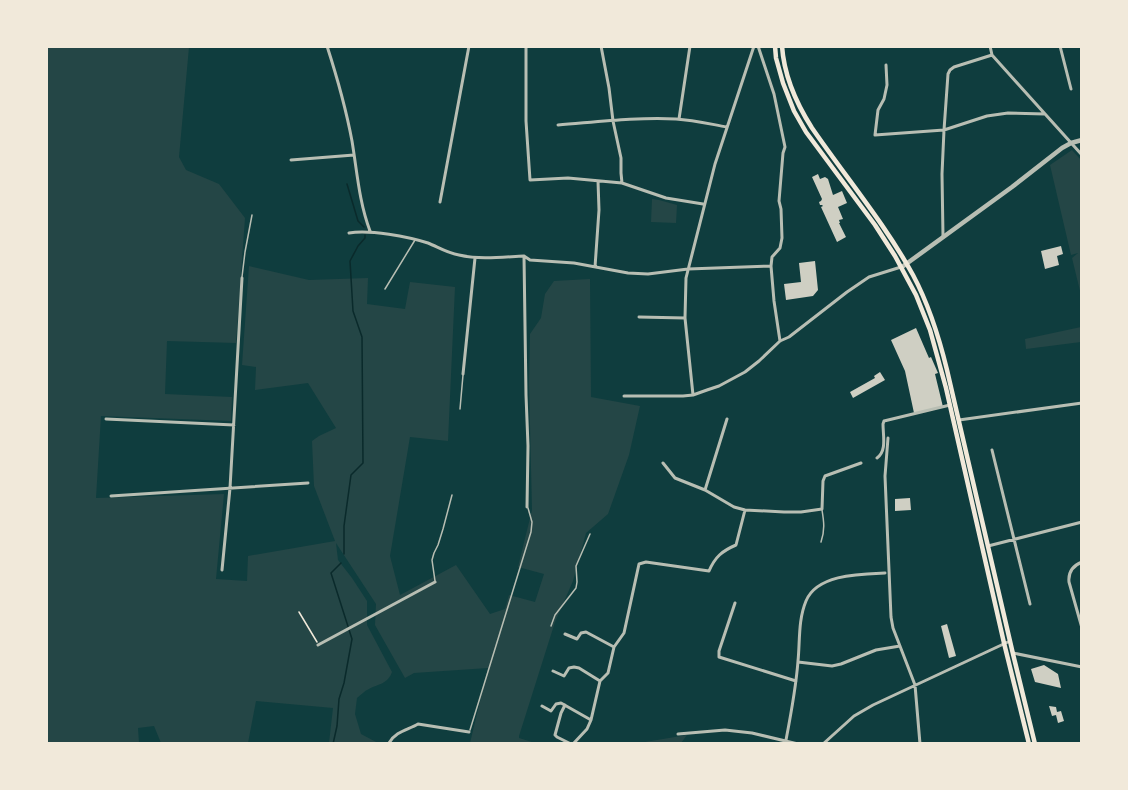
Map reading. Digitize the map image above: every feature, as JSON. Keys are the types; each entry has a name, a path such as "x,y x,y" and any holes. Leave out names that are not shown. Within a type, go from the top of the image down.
{"main road":[{"path":"775,46 776,58 786,92 800,122 904,266"},
{"path":"782,46 789,82 799,107 878,221 904,266 930,330 952,405 1007,642 1013,654 1035,744"},
{"path":"952,405 959,420 988,546 1007,642 1006,652 1029,744"}],"street":[{"path":"327,46 346,115 363,211 370,232"},
{"path":"440,202 470,46"},
{"path":"532,46 525,47 530,180 568,178 622,183 666,198 704,204"},
{"path":"601,46 621,158 622,183"},
{"path":"679,120 690,46"},
{"path":"693,395 685,318 688,269 715,164 756,46"},
{"path":"756,46 774,94 785,147 779,201 782,238 780,248 772,257 771,266 774,301 782,341"},
{"path":"990,46 992,55 1082,155"},
{"path":"1060,46 1071,89"},
{"path":"943,238 942,174 947,78 950,70 992,55"},
{"path":"886,65 887,85 878,111 875,135 944,130 987,116 1008,113 1045,114"},
{"path":"558,125 639,119 679,120 728,127"},
{"path":"624,396 693,395 719,386 745,372 847,292 869,278 904,266 1062,148 1082,140"},
{"path":"291,160 354,155"},
{"path":"595,267 599,210 598,181"},
{"path":"349,233 366,231 416,239 445,252 475,258 524,256 530,260 574,263 628,273 648,274 688,269 771,266"},
{"path":"524,256 527,507"},
{"path":"463,374 475,258"},
{"path":"222,570 230,489 242,278"},
{"path":"639,317 685,318"},
{"path":"959,420 1082,403"},
{"path":"877,458 884,447 882,424 884,421 952,405"},
{"path":"106,419 234,425"},
{"path":"705,490 727,419"},
{"path":"888,438 885,476 890,605 893,628 915,685 920,744"},
{"path":"992,450 1030,604"},
{"path":"663,463 675,478 705,490 734,507 784,513 822,509 824,478 829,474 861,464"},
{"path":"111,496 308,483"},
{"path":"565,705 555,734 556,737 572,744 587,729 600,681 608,673 614,647 624,633 639,564 646,562 709,571 721,552 736,545 745,510"},
{"path":"988,546 1082,522"},
{"path":"1082,562 1071,569 1069,576 1082,628"},
{"path":"786,740 796,681 800,630 807,597 830,580 854,575 885,573"},
{"path":"318,645 435,582"},
{"path":"735,603 718,651 719,657 796,681"},
{"path":"565,634 577,639 581,633 586,632 614,647"},
{"path":"823,744 854,716 873,705 1007,642"},
{"path":"798,662 832,666 876,650 900,646"},
{"path":"1006,652 1082,667"},
{"path":"553,671 564,676 569,668 574,667 600,681"},
{"path":"542,706 551,711 556,704 561,703 591,720"},
{"path":"389,743 402,731 418,724 469,732"},
{"path":"678,734 725,730 752,732 798,744"}],"lane":[{"path":"242,278 252,215"},
{"path":"385,289 416,239"},
{"path":"460,409 463,374"},
{"path":"435,582 432,560 452,495"},
{"path":"469,732 531,532 532,522 527,507"},
{"path":"822,509 825,524 822,542"},
{"path":"551,626 560,608 576,588 576,566 590,534"}],"path":[{"path":"299,612 318,645"}],"shaded area":[{"path":"46,47 189,47 179,157 186,170 219,184 245,218 236,343 167,341 165,394 232,397 231,421 101,416 96,498 224,494 216,579 247,581 248,556 335,541 314,486 312,441 336,428 308,383 255,390 256,367 242,365 249,266 309,280 368,278 367,304 405,309 410,282 455,287 448,441 410,437 390,556 400,595 456,565 490,614 505,609 509,595 535,602 544,574 518,567 532,510 530,334 541,318 545,294 554,281 590,279 591,397 640,406 629,455 608,514 586,533 573,581 555,622 519,736 519,738 535,743 470,743 488,668 414,673 405,678 375,625 376,604 336,543 338,560 367,601 367,625 392,672 385,681 357,698 355,714 361,734 378,743 329,743 333,708 256,701 248,743 161,743 154,726 138,728 139,743 47,743"},
{"path":"1072,150 1081,160 1081,295 1072,258 1078,253 1071,255 1050,165"},
{"path":"652,199 677,205 676,223 651,222"},
{"path":"1081,327 1081,342 1026,349 1025,339"},
{"path":"687,735 681,743 639,743"}],"building":[{"path":"818,174 820,179 825,177 828,179 833,195 842,191 847,203 838,207 843,219 839,220 839,223 846,237 837,242 821,207 823,206 820,205 819,202 822,199 812,177"},
{"path":"1061,246 1063,254 1057,256 1059,265 1045,269 1041,251"},
{"path":"815,261 818,290 813,296 786,300 784,284 801,282 799,263"},
{"path":"916,328 938,373 935,374 943,407 914,413 905,371 891,340"},
{"path":"880,372 885,380 853,398 850,392 875,378 874,376"},
{"path":"910,498 911,510 895,511 895,499"},
{"path":"947,624 956,656 949,658 941,626"},
{"path":"1044,665 1058,674 1061,688 1035,682 1031,669"},
{"path":"1049,706 1056,707 1057,712 1061,711 1064,721 1058,723 1056,715 1052,716"}],"waterway":[{"path":"347,184 358,221 364,227"},
{"path":"344,554 344,526 351,475 363,463 362,337 353,311 350,261 365,235"},
{"path":"333,744 339,699 352,639 331,573 341,563"}]}
